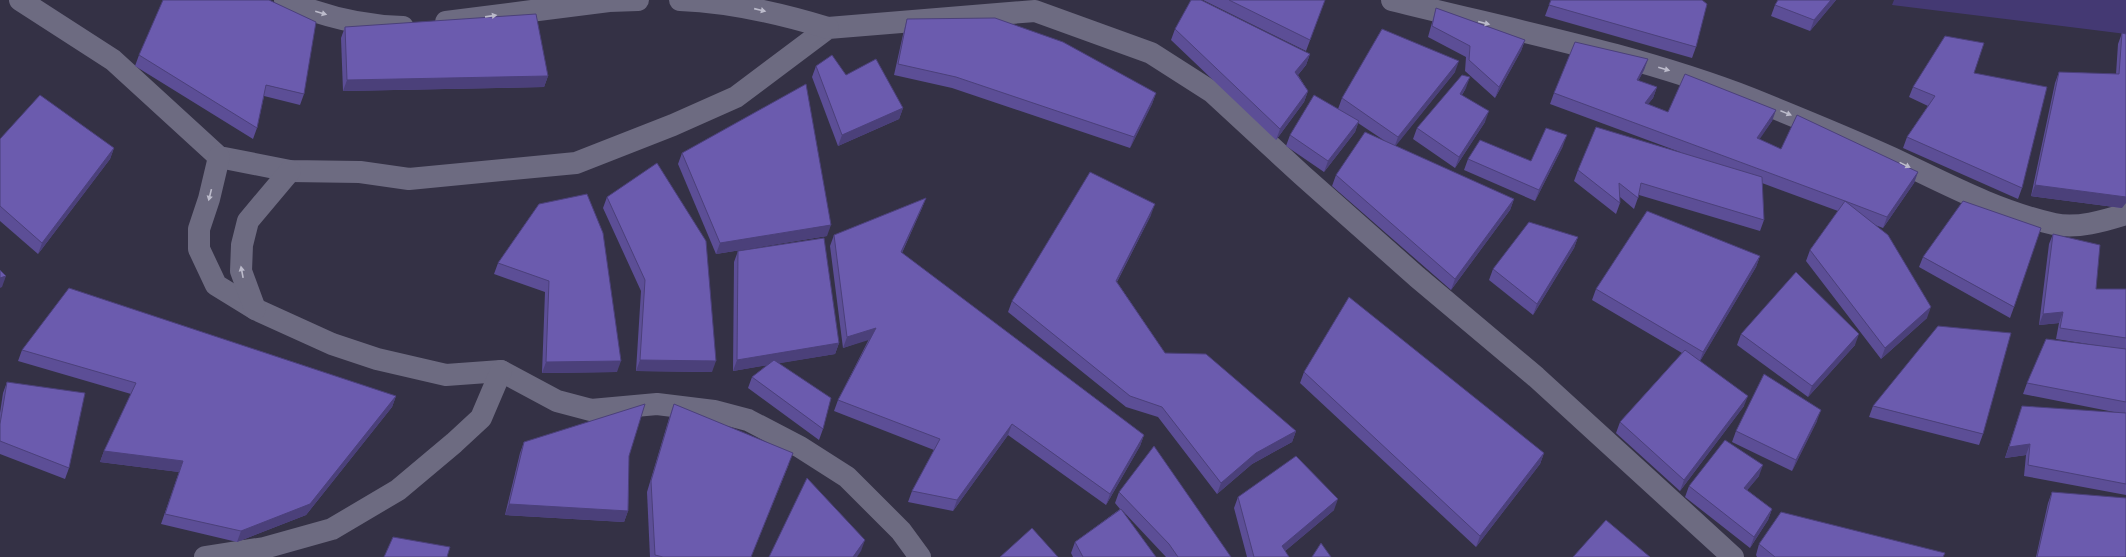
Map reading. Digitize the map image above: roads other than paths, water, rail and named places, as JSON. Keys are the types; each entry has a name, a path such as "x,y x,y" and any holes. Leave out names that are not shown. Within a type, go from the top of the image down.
{"street":[{"path":"20,0 113,60 219,157 290,171 360,172 409,179 576,163 673,125 736,97 828,28"},
{"path":"284,0 334,17 379,26 424,25 609,1 638,0"},
{"path":"680,0 705,1 747,7 788,16 828,28 1038,5 1151,52 1212,92 1411,272 1536,377 1733,557"},
{"path":"1392,0 1605,52 1677,72 1821,127 1967,194 2016,214 2056,225 2099,223 2126,214"},
{"path":"219,157 209,198 199,229 199,249 216,285 255,308 332,344 377,359 446,375 501,371 557,400 591,410 657,404 714,411 748,420 800,447 847,477 901,531 920,557"},
{"path":"255,308 240,271 242,245 248,220 290,171"},
{"path":"205,557 264,548 332,529 398,490 454,444 481,418 501,371"}]}
